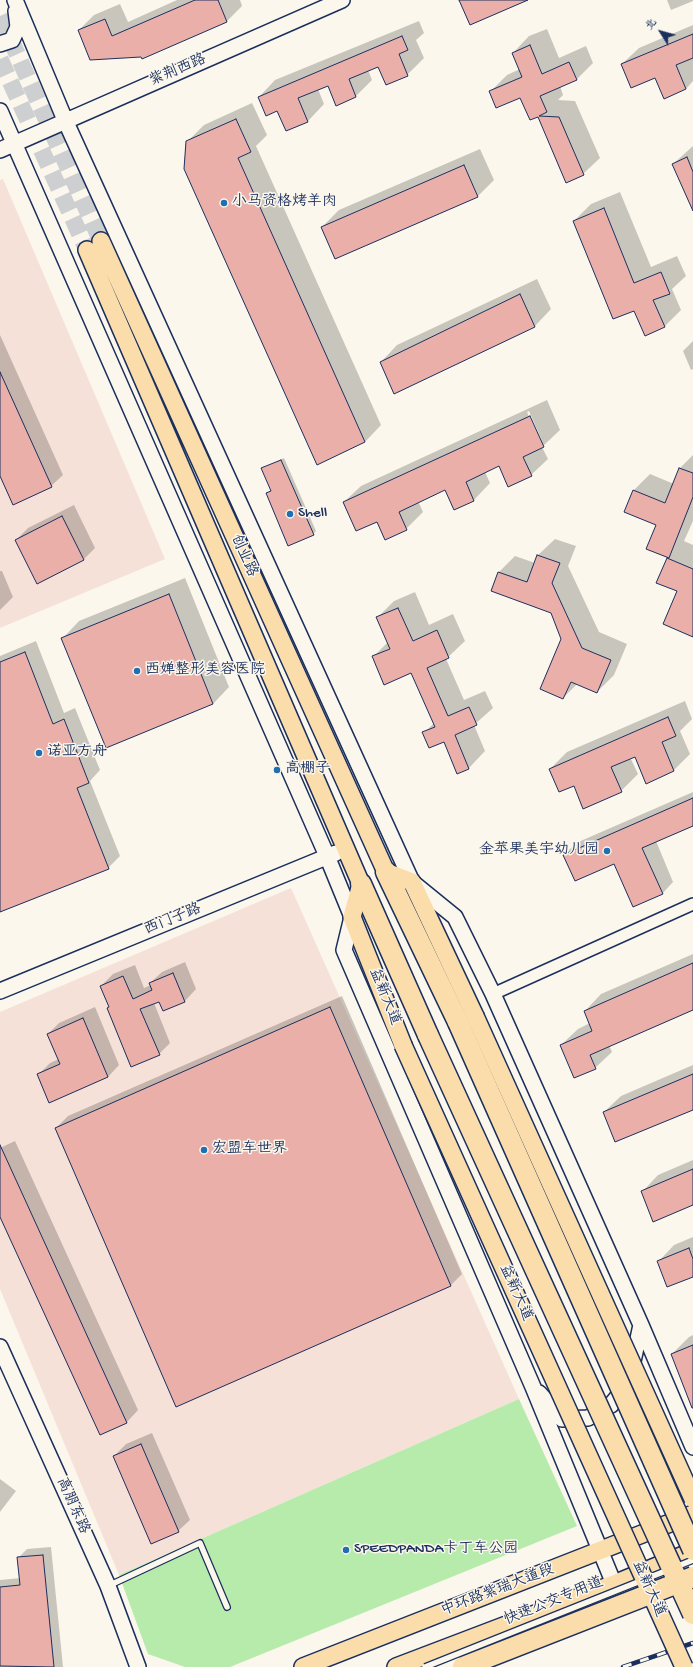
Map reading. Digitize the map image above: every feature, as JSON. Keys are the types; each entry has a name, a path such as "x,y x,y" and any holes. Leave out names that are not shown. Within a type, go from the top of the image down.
{"highway":[{"path":"386,872 466,1019 693,1550"},
{"path":"361,884 428,1035 693,1614"},
{"path":"463,1667 693,1577"}],"main road":[{"name":"创业路","path":"101,240 386,872"},
{"name":"创业路","path":"87,250 361,884"},
{"path":"386,872 412,882 466,1019 693,1499"},
{"path":"352,917 361,884"},
{"name":"益新大道","path":"352,917 403,1045 684,1667"},
{"name":"中环路紫瑞大道段","path":"303,1667 693,1514"},
{"path":"396,1667 614,1584 693,1550"}],"street":[{"path":"0,44 12,40 18,27 15,0"},
{"path":"15,0 65,120 412,882 455,917 493,994 641,1325 693,1447"},
{"name":"紫荆西路","path":"0,150 65,120 342,0"},
{"path":"0,111 327,856 352,917 344,950 533,1387 614,1584"},
{"name":"西门子路","path":"0,991 327,856 346,850"},
{"path":"493,994 693,904"},
{"path":"533,1387 562,1419 588,1418 611,1406 628,1384 641,1325"},
{"name":"高朋东路","path":"0,1347 108,1586 138,1667"}],"lane":[{"path":"108,1586 200,1543 227,1607"},
{"name":"快速公交专用道","path":"425,1667 693,1560"}],"shaded area":[{"path":"3,179 165,559 0,628 0,180"},
{"name":"宏盟车世界","path":"291,888 519,1399 119,1575 0,1289 0,1012"}],"green space":[{"name":"SPEEDPANDA卡丁车公园","path":"519,1399 577,1526 230,1667 185,1667 148,1654 119,1575"}],"building":[{"path":"195,0 218,0 227,22 142,59 141,57 90,60 78,30 105,19 112,36"},
{"path":"459,0 528,0 470,25"},
{"path":"693,34 693,58 676,65 686,89 664,99 655,78 631,88 621,64"},
{"path":"402,36 408,50 399,54 408,76 386,85 378,67 349,79 356,97 336,106 328,86 298,98 308,122 286,131 277,111 266,116 258,97"},
{"path":"530,45 542,74 569,62 577,80 540,96 547,112 539,116 559,117 584,175 566,183 538,117 530,120 520,98 496,108 489,91 522,77 512,53"},
{"path":"236,119 251,152 238,158 365,442 317,465 184,169 186,141"},
{"path":"687,157 693,172 693,211 672,164"},
{"path":"464,165 478,197 335,259 321,227"},
{"path":"604,208 634,283 661,272 670,294 653,300 665,327 645,336 634,311 613,319 573,221"},
{"path":"520,294 535,327 394,394 380,362"},
{"path":"0,372 52,487 13,505 0,476"},
{"path":"530,416 544,447 523,457 532,476 508,487 499,466 466,482 474,501 454,510 445,490 399,512 407,530 385,540 377,522 356,531 343,502"},
{"name":"Shell","path":"281,460 314,535 288,546 266,493 271,491 261,468"},
{"path":"679,468 693,473 693,497 669,558 646,549 656,525 624,512 633,490 665,503"},
{"path":"62,516 84,560 37,584 15,540"},
{"path":"537,555 560,563 552,583 582,648 611,660 597,693 571,682 563,699 540,689 561,639 551,613 491,591 498,572 527,582"},
{"path":"667,558 693,569 693,637 663,624 677,591 656,583"},
{"name":"西婵整形美容医院","path":"169,594 213,704 106,748 61,638"},
{"path":"398,608 413,641 437,630 449,658 427,668 448,716 469,707 477,725 455,735 469,769 457,774 444,742 429,748 422,732 435,727 411,673 384,685 372,656 390,649 376,617"},
{"name":"诺亚方舟","path":"25,652 53,724 64,719 89,783 77,788 109,869 0,912 0,662"},
{"path":"668,717 676,736 662,742 674,771 646,784 635,757 611,767 622,792 583,809 574,786 559,792 549,769"},
{"name":"金苹果美宇幼儿园","path":"693,798 693,826 642,848 663,894 633,907 614,864 575,881 563,855"},
{"path":"693,963 693,1010 590,1055 596,1069 574,1078 560,1045 592,1031 584,1011"},
{"path":"173,973 185,1002 163,1011 159,1002 140,1009 160,1055 131,1067 107,1008 109,1007 100,986 123,976 133,999 152,990 149,983"},
{"path":"330,1007 451,1286 176,1407 55,1128"},
{"path":"83,1018 108,1077 49,1103 37,1074 60,1064 47,1034"},
{"path":"693,1074 693,1110 615,1142 603,1112"},
{"path":"0,1145 127,1423 100,1435 0,1217"},
{"path":"693,1169 693,1205 653,1222 641,1191"},
{"path":"689,1248 693,1259 693,1277 667,1287 657,1261"},
{"path":"693,1345 693,1408 692,1408 671,1354"},
{"path":"141,1444 179,1532 151,1544 113,1456"},
{"path":"43,1555 54,1667 0,1666 0,1587 20,1585 17,1557"}],"tunnel":[{"path":"0,16 101,241"},
{"path":"0,59 87,250"}],"railway":[{"path":"623,1667 693,1643"}],"place":[{"name":"小马资格烤羊肉","path":"224,203"},
{"name":"Shell","path":"290,514"},
{"name":"西婵整形美容医院","path":"137,671"},
{"name":"诺亚方舟","path":"39,753"},
{"name":"高棚子","path":"277,770"},
{"name":"金苹果美宇幼儿园","path":"607,851"},
{"name":"宏盟车世界","path":"204,1150"},
{"name":"SPEEDPANDA卡丁车公园","path":"346,1550"}]}
